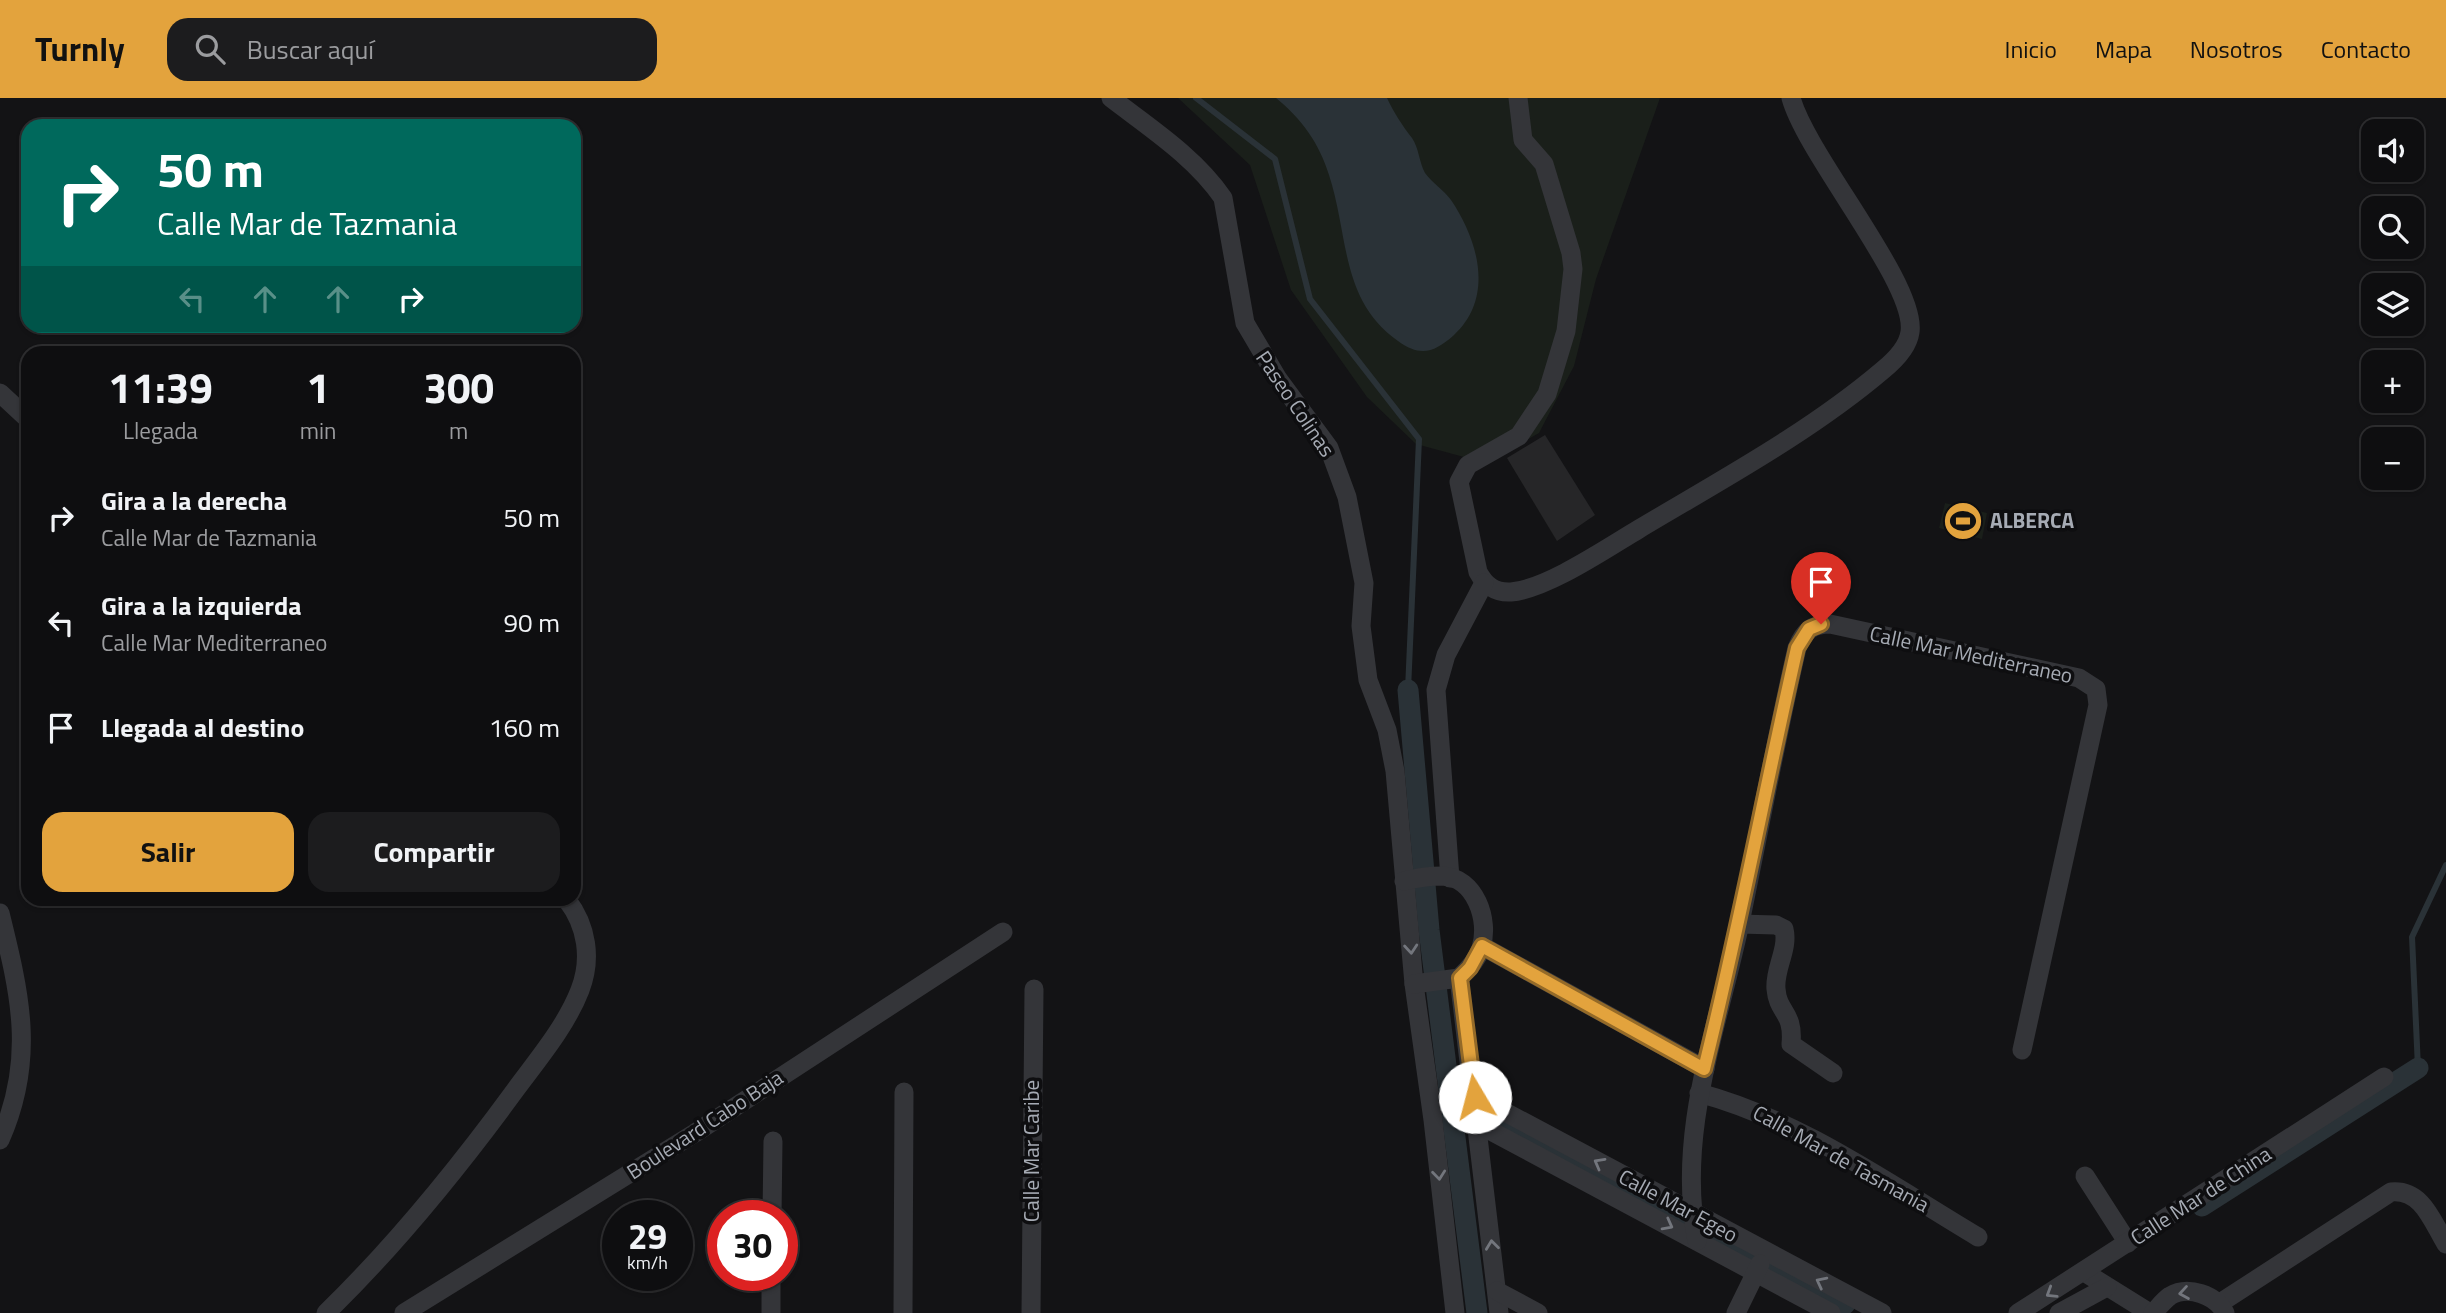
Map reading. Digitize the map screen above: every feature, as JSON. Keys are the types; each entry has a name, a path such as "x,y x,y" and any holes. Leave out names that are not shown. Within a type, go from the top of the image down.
{"street":[{"name":"Paseo Colinas","path":"1111,98 1177,150 1211,181 1223,198 1245,323 1278,379 1329,448 1338,472 1347,497 1364,583 1361,626 1368,680 1387,730 1410,880 1437,982"},
{"path":"1518,98 1523,140 1544,164 1569,245 1573,269 1566,331 1547,394 1519,436 1468,465 1459,482 1478,572 1484,583 1502,592 1513,592 1585,562 1793,434 1883,370 1904,346 1910,333 1905,301 1808,139 1791,98"},
{"path":"0,393 21,412"},
{"path":"1443,878 1436,690 1446,655 1484,583"},
{"name":"Calle Mar Mediterraneo","path":"1696,1240 1689,1172 1699,1093 1739,924 1761,807 1797,648 1814,625 1830,624 2080,678 2096,689 2098,705 2021,1050"},
{"path":"1410,880 1443,878 1465,886 1479,904 1484,934 1482,946 1470,968 1437,982"},
{"path":"336,1310 508,1100 565,1020 580,989 587,946 572,906"},
{"path":"0,913 21,1006 23,1055 14,1098 0,1140"},
{"path":"1739,924 1776,925 1784,929 1775,987 1779,1003 1792,1020 1791,1044 1833,1073"},
{"name":"Boulevard Cabo Baja","path":"404,1313 882,1014 1003,932"},
{"path":"1482,946 1704,1069"},
{"path":"1437,982 1475,1097 1499,1313"},
{"path":"1437,982 1455,1313"},
{"name":"Calle Mar Caribe","path":"1031,1313 1034,989"},
{"name":"Calle Mar de China","path":"2018,1313 2085,1273 2384,1077"},
{"path":"903,1313 904,1093"},
{"name":"Calle Mar de Tasmania","path":"1699,1093 1748,1107 1800,1132 1978,1237"},
{"name":"Calle Mar Egeo","path":"1475,1097 1764,1253 1882,1313"},
{"name":"Calle Mar Egeo","path":"1478,1124 1831,1313"},
{"path":"772,1200 773,1141"},
{"path":"2085,1176 2128,1243"},
{"path":"2085,1273 2151,1313 2171,1296 2197,1291 2223,1308 2381,1198 2404,1191 2420,1200 2446,1244"},
{"path":"1736,1313 1764,1253"},
{"path":"2059,1313 2106,1287"},
{"path":"771,1291 771,1313"},
{"path":"1497,1291 1538,1313"}],"shaded area":[{"path":"1178,98 1660,98 1596,279 1574,366 1539,433 1493,459 1464,457 1416,444 1367,397 1291,290 1250,165"},
{"path":"1276,98 1387,98 1414,142 1425,173 1448,196 1461,216 1475,250 1478,286 1475,303 1467,320 1440,346 1420,351 1406,346 1379,325 1366,306 1349,266 1325,163 1308,132 1294,114"},
{"name":"ALBERCA","path":"1945,503 1987,513 1982,539 1939,528"}],"building":[{"path":"1545,435 1595,515 1557,541 1507,458"}],"waterway":[{"path":"1196,98 1275,159 1310,299 1419,439 1408,690"},
{"path":"1408,690 1429,930 1477,1313"},
{"path":"2418,1068 2412,937 2446,865"},
{"path":"2202,1206 2418,1068"},
{"path":"1461,1104 1845,1304"}],"place":[{"name":"ALBERCA","path":"1963,521"}],"route":[{"path":"1475,1097 1460,978 1470,968 1482,946 1704,1069 1739,924 1761,807 1797,648 1809,629 1821,624"}]}
